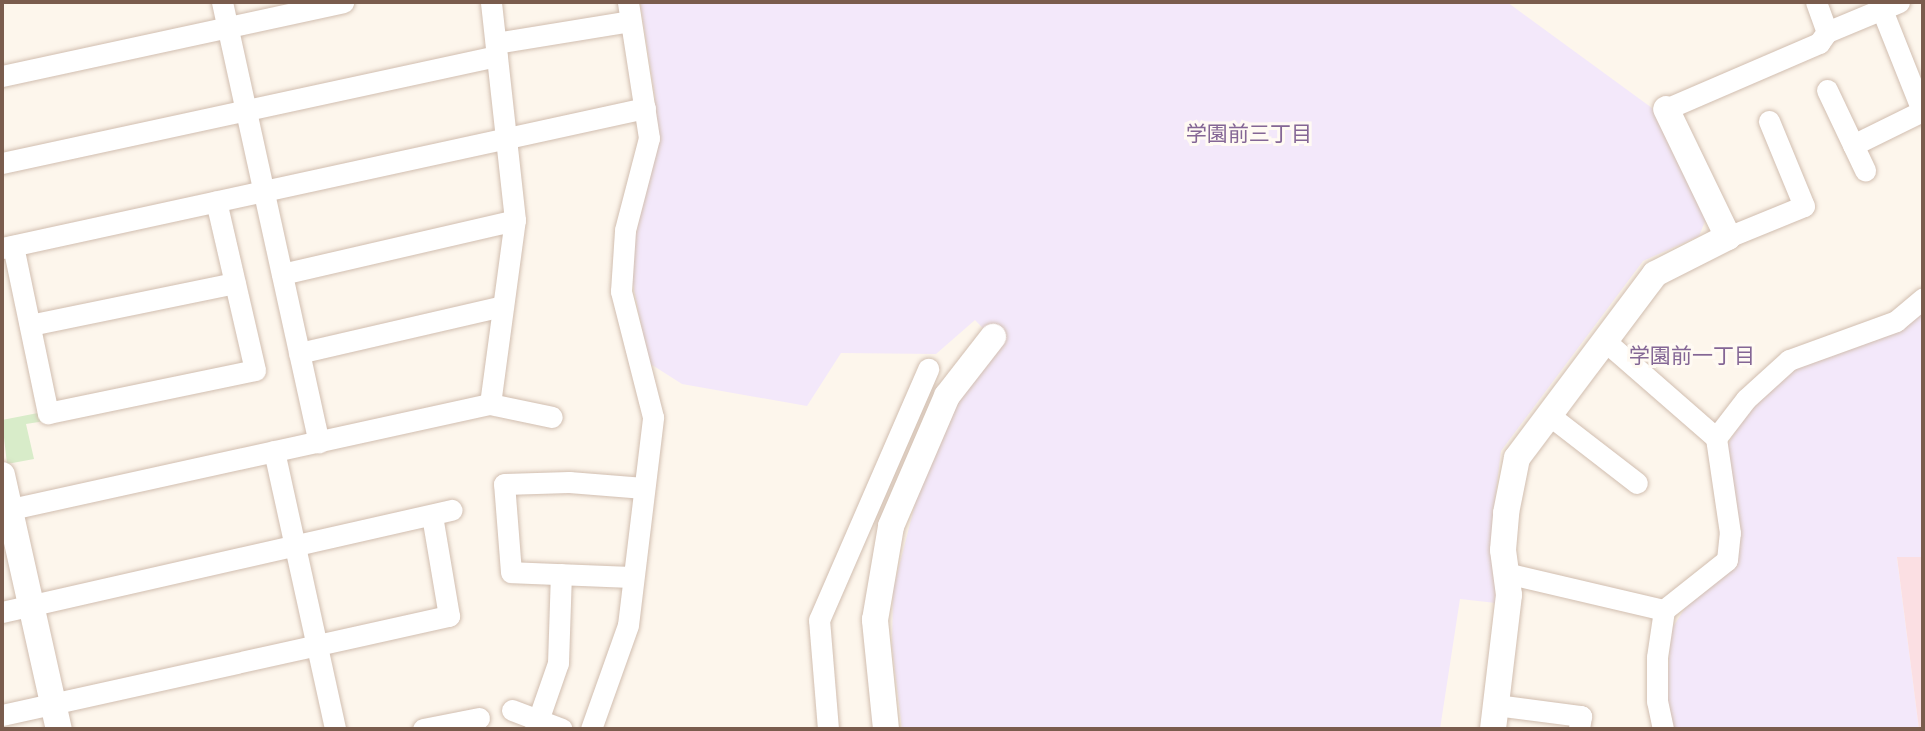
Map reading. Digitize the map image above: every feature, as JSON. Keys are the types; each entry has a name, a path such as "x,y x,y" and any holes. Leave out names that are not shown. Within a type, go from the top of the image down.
{"street":[{"path":"222,2 319,442"},
{"path":"2,76 343,2"},
{"path":"489,404 515,220 491,2"},
{"path":"1816,2 1828,32"},
{"path":"1728,237 1667,108 1819,43 1828,32 1890,6 1922,105 1853,145"},
{"path":"2,163 246,111 496,50 629,11 645,108 648,146 625,230 621,291 653,417 628,625 591,729"},
{"path":"1827,90 1865,170"},
{"path":"216,201 255,370 48,413 30,325 8,247 216,201 263,191 506,137 645,108"},
{"path":"1579,729 1581,716 1494,717 1509,595 1506,573 1506,513 1517,458 1655,274 1728,237 1804,206 1769,121"},
{"path":"282,274 515,220"},
{"path":"30,325 235,284"},
{"path":"1716,438 1746,398 1789,360 1896,321 1923,299"},
{"path":"299,353 503,306"},
{"path":"886,729 875,620 891,526 947,396 993,337"},
{"path":"1605,341 1716,438 1730,533 1727,560 1664,610 1657,679 1662,729"},
{"path":"828,729 819,620 928,369"},
{"path":"6,510 489,404 552,417"},
{"path":"1549,415 1637,483"},
{"path":"274,452 335,729"},
{"path":"2,475 6,510 32,606 59,729"},
{"path":"633,577 511,572 504,484 569,482 644,488"},
{"path":"2,612 442,512 449,615 2,715"},
{"path":"1506,573 1664,610"},
{"path":"538,724 558,663 561,574"},
{"path":"512,710 538,724 562,729"},
{"path":"423,729 479,718"}],"shaded area":[{"path":"640,2 1507,2 1652,108 1706,219 1699,236 1643,261 1501,451 1492,524 1496,603 1460,599 1440,729 902,729 892,646 893,590 921,481 957,399 998,344 975,320 936,354 841,353 807,406 682,384 649,363 629,265 652,163 655,96"},
{"path":"1923,313 1923,559 1897,558 1919,729 1671,729 1666,702 1671,630 1689,602 1738,562 1727,446 1751,404 1794,367 1899,329"},
{"path":"1897,557 1923,557 1923,729 1919,729"}],"green space":[{"path":"43,412 45,421 26,424 34,459 7,464 2,420"}],"district":[{"name":"学園前三丁目","path":"1249,136"},
{"name":"学園前一丁目","path":"1692,358"}]}
